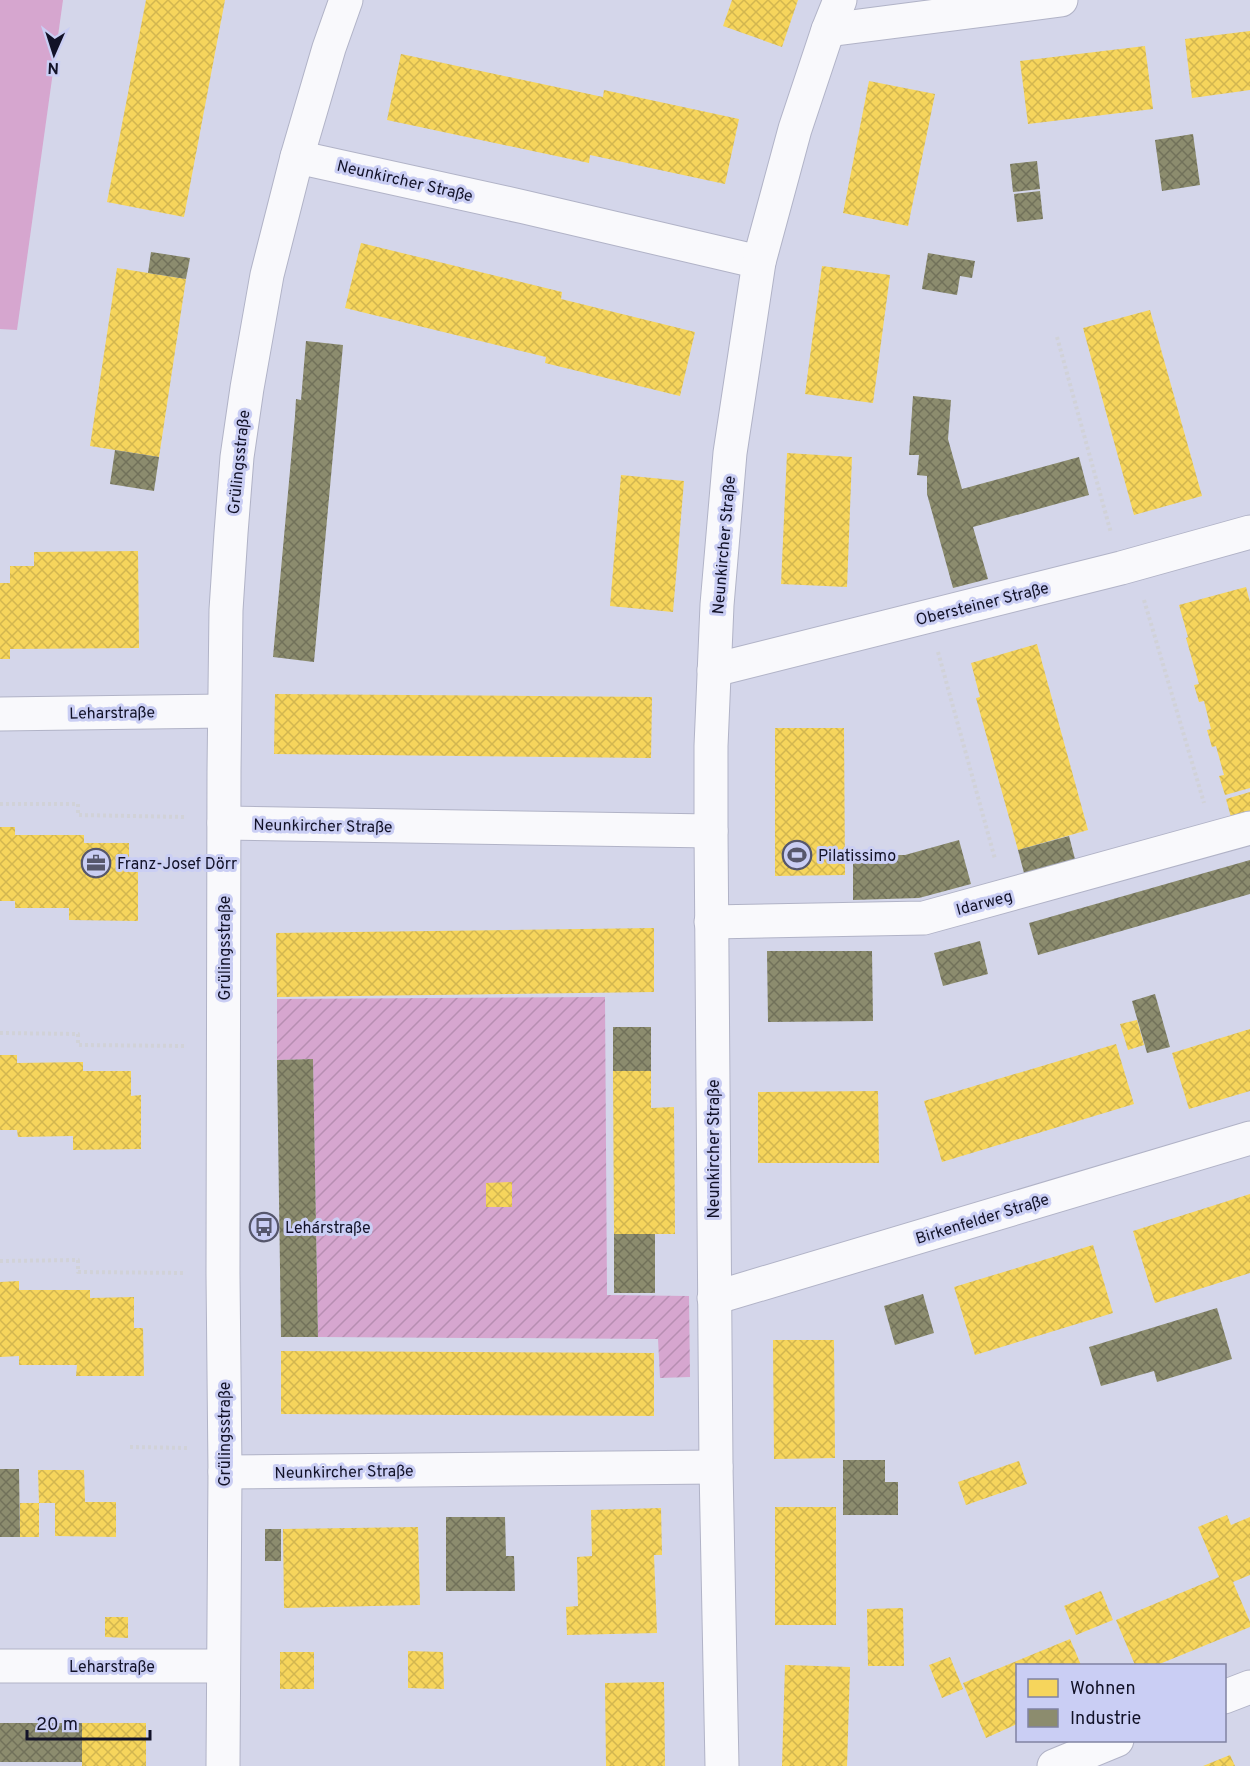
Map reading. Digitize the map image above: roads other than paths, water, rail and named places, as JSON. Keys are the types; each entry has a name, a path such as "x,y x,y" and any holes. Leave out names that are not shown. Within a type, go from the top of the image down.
{"street":[{"name":"Grülingsstraße","path":"223,1766 226,610 237,457 267,275 297,157 329,48 346,0"},
{"path":"834,15 1061,0"},
{"name":"Neunkircher Straße","path":"722,1766 716,1467 711,922 717,605 730,453 759,262 795,129 834,15"},
{"name":"Neunkircher Straße","path":"297,157 759,262"},
{"name":"Obersteiner Straße","path":"714,670 1128,566 1250,532"},
{"name":"Leharstraße","path":"0,714 224,711"},
{"name":"Neunkircher Straße","path":"224,823 711,831"},
{"name":"Idarweg","path":"711,922 924,918 1250,828"},
{"name":"Birkenfelder Straße","path":"714,1298 1250,1138"},
{"name":"Neunkircher Straße","path":"224,1460 716,1467"},
{"name":"Leharstraße","path":"0,1666 223,1666"},
{"path":"1226,1696 1250,1687"},
{"path":"1054,1766 1112,1742"}],"place":[{"name":"Pilatissimo","path":"797,855"},
{"name":"Franz-Josef Dörr","path":"96,863"},
{"name":"Lehárstraße","path":"264,1227"}]}
